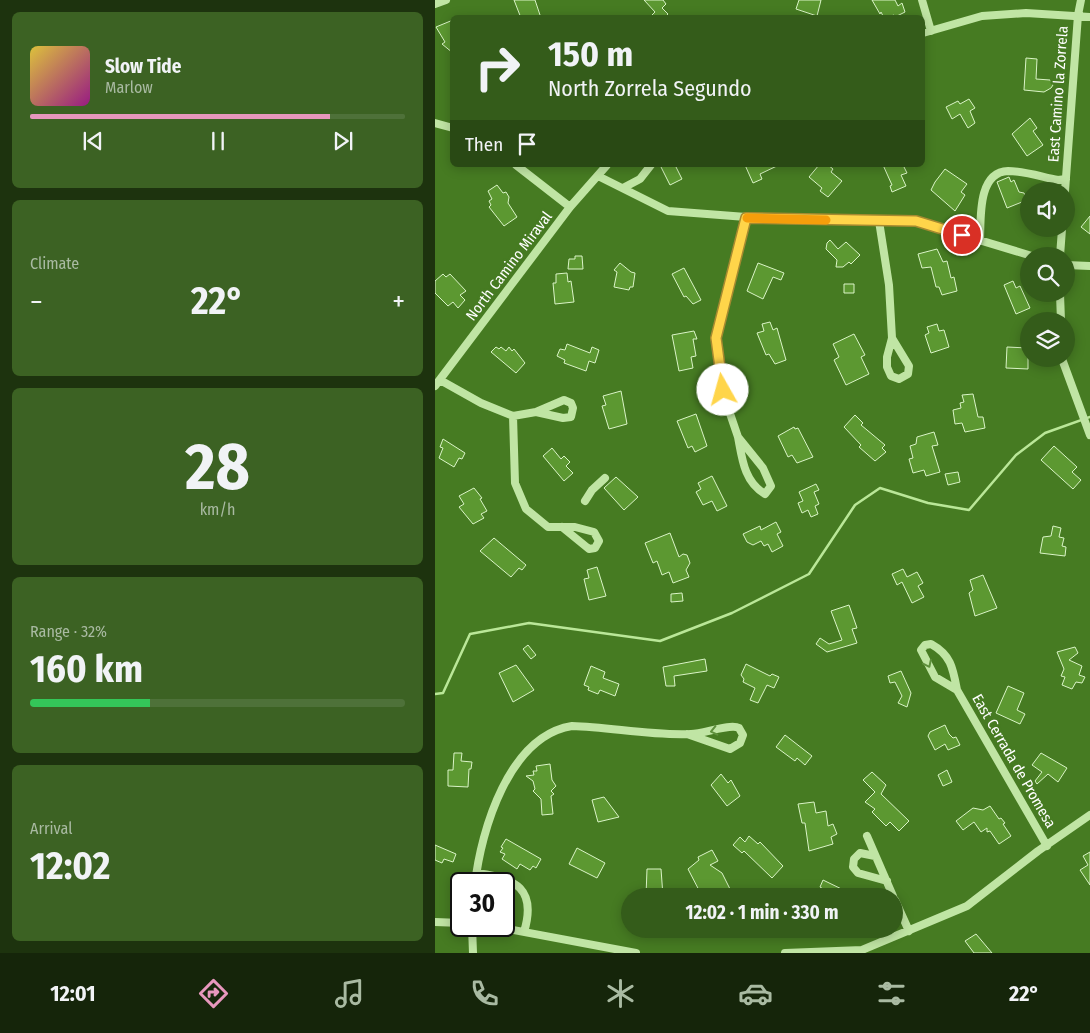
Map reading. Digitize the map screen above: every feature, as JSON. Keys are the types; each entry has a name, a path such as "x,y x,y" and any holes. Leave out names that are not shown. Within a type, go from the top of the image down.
{"street":[{"path":"435,4 446,0"},
{"path":"922,0 924,15"},
{"name":"East Camino la Zorrela","path":"1066,182 1078,15 1081,0"},
{"path":"925,19 927,32 982,16 1026,12 1090,17"},
{"path":"435,123 450,127"},
{"path":"519,167 570,208"},
{"name":"North Camino Miraval","path":"437,383 570,208 605,167"},
{"path":"623,188 639,180 649,167"},
{"path":"980,240 984,192 994,175 1005,171 1058,180 1066,179"},
{"path":"598,176 668,211 746,218 916,221 1020,252"},
{"path":"738,437 763,468 771,486 765,494 755,488 745,470 738,437 723,390 716,338 746,218"},
{"path":"879,221 889,285 891,338 887,367 891,376 899,379 908,374 909,366 891,338"},
{"path":"1075,265 1090,266"},
{"path":"1065,367 1090,436"},
{"path":"437,383 513,416 537,412"},
{"path":"513,416 515,483 526,509 548,527 562,527"},
{"path":"585,501 592,490 605,478"},
{"name":"East Cerrada de Promesa","path":"957,690 935,677 921,650 925,645 931,644 942,650 953,667 957,690 1047,846"},
{"path":"477,872 482,837 511,774 526,751 547,734 562,728 581,726 687,734 714,731 733,726 739,728 743,735 741,743 731,749 687,734"},
{"path":"785,953 862,950 967,906 1090,815"},
{"path":"867,836 890,888"},
{"path":"875,856 860,853 854,859 853,867 858,873 887,881"},
{"path":"515,885 519,887 528,901 529,909 524,932"},
{"path":"903,917 909,930"},
{"path":"435,922 450,923"},
{"path":"515,930 637,953"},
{"path":"472,937 473,953"}],"building":[{"path":"514,0 535,0 540,15 520,15"},
{"path":"644,0 663,0 666,4 662,8 668,14 652,15 655,12"},
{"path":"799,0 821,0 817,15 796,9"},
{"path":"872,0 895,0 898,6 902,3 905,12 899,15 882,15 881,12 880,14"},
{"path":"450,21 450,51 442,44 445,42 436,27"},
{"path":"1026,58 1037,59 1036,79 1050,80 1053,85 1051,88 1044,92 1024,90"},
{"path":"969,99 975,108 970,111 975,123 968,128 960,114 952,119 946,107 958,101 960,104"},
{"path":"1030,118 1037,128 1033,131 1043,145 1027,156 1012,134"},
{"path":"661,167 676,167 682,179 670,185"},
{"path":"746,167 775,167 760,174 762,179 753,183"},
{"path":"817,167 830,167 833,169 831,172 842,181 828,197 820,191 822,188 809,177"},
{"path":"884,167 904,167 907,173 901,175 906,186 892,192 890,186 892,185"},
{"path":"945,169 967,184 961,192 965,195 955,211 931,190"},
{"path":"1009,177 1011,182 1014,180 1020,192 1020,203 1007,208 997,182"},
{"path":"497,185 503,193 506,192 509,197 508,203 517,217 504,226 489,207 491,205 489,201 492,199 488,191"},
{"path":"1090,216 1090,234 1081,227"},
{"path":"830,240 838,249 846,242 860,255 851,264 849,262 843,267 836,267 837,260 826,249 827,243"},
{"path":"937,249 943,262 947,261 951,278 954,277 957,291 942,295 939,287 936,287 931,267 922,268 918,254"},
{"path":"575,256 582,256 583,269 568,269 569,259 575,259"},
{"path":"620,263 635,273 633,287 630,287 629,290 614,287 617,272 614,270"},
{"path":"758,263 784,273 781,280 773,277 763,299 747,291"},
{"path":"684,268 701,300 693,304 686,296 684,297 672,274"},
{"path":"567,273 568,282 571,281 574,302 555,304 553,283 556,283 556,274"},
{"path":"443,274 446,277 450,274 466,291 460,295 465,300 458,308 453,302 448,306 435,293 435,281"},
{"path":"1013,281 1016,288 1020,286 1020,302 1027,302 1030,308 1016,314 1004,285"},
{"path":"844,284 854,284 854,293 844,293"},
{"path":"770,322 773,330 777,328 786,360 775,364 769,354 766,355 757,333 764,331 762,324"},
{"path":"937,324 939,331 944,330 949,347 931,353 925,335 929,333 927,327"},
{"path":"694,331 697,339 693,339 696,356 691,357 693,368 679,371 672,335"},
{"path":"854,334 865,355 861,357 869,374 846,385 834,360 839,357 833,344"},
{"path":"567,344 590,353 592,347 599,350 595,363 589,361 586,371 564,363 565,360 557,356 560,349 565,350"},
{"path":"496,347 499,349 501,347 506,351 509,347 512,351 514,349 525,363 516,373 491,352"},
{"path":"1007,347 1020,348 1020,367 1028,367 1028,369 1006,368"},
{"path":"621,391 627,424 609,429 602,406 606,405 603,396"},
{"path":"973,394 978,417 983,417 985,428 965,432 962,423 955,424 953,410 961,408 960,403 964,402 962,395"},
{"path":"696,414 707,446 695,452 692,446 688,448 677,421"},
{"path":"855,415 863,423 861,425 885,445 882,448 886,452 875,461 859,447 861,445 844,427"},
{"path":"794,427 795,429 798,428 813,457 797,463 792,455 788,457 778,436"},
{"path":"934,432 938,445 932,446 940,472 926,476 924,470 913,473 909,459 913,458 910,446 916,444 917,437"},
{"path":"443,439 465,453 462,459 459,458 454,467 439,458 443,448 440,447"},
{"path":"1054,446 1077,467 1072,472 1081,480 1073,489 1041,460"},
{"path":"552,448 561,459 564,456 570,462 566,466 573,473 564,481 543,456"},
{"path":"958,472 960,482 948,485 945,474"},
{"path":"712,476 727,506 717,511 712,501 703,505 696,492 701,489 698,483"},
{"path":"616,477 638,497 624,510 604,488"},
{"path":"816,484 819,490 814,492 819,504 815,506 818,514 811,517 808,510 802,513 798,503 803,501 799,492"},
{"path":"474,488 482,498 480,499 487,511 481,514 484,518 473,524 459,507 464,504 459,496"},
{"path":"776,522 781,532 777,534 783,546 772,552 768,544 764,546 761,541 753,545 747,542 743,534 760,526 761,530"},
{"path":"1053,526 1061,528 1059,537 1064,538 1062,546 1066,547 1065,556 1040,553 1043,537 1051,536"},
{"path":"670,533 679,557 683,554 687,555 690,563 686,570 689,577 673,583 669,572 662,575 657,561 653,563 645,543"},
{"path":"494,538 526,565 522,570 519,568 511,577 480,551"},
{"path":"597,567 606,596 589,600 584,579 589,578 587,570"},
{"path":"903,569 907,577 917,572 923,583 918,586 924,597 912,603 902,582 897,585 892,574"},
{"path":"983,575 997,608 975,616 969,593 973,590 970,580"},
{"path":"682,593 683,601 671,602 671,594"},
{"path":"849,605 857,628 852,629 857,643 827,652 816,644 820,638 829,644 842,640 831,611"},
{"path":"528,645 536,655 531,659 523,649"},
{"path":"1075,647 1078,653 1069,660 1082,666 1079,675 1085,677 1082,683 1076,682 1072,689 1062,685 1065,677 1061,676 1064,669 1057,652"},
{"path":"705,659 707,671 674,676 675,686 666,686 663,667"},
{"path":"746,664 770,676 772,674 779,677 774,688 767,685 758,703 750,700 755,688 743,682 744,679 741,675"},
{"path":"516,665 534,690 513,702 499,673"},
{"path":"591,666 605,672 603,678 619,684 615,696 600,690 598,694 588,690 589,687 584,685"},
{"path":"901,671 911,693 907,707 898,703 902,696 895,682 890,683 888,676"},
{"path":"1008,686 1024,693 1017,710 1025,714 1020,724 996,713"},
{"path":"945,725 949,734 953,738 956,737 960,745 948,750 945,744 935,750 928,736 930,732"},
{"path":"785,735 812,756 805,765 797,758 795,761 776,747"},
{"path":"454,753 462,753 461,761 472,762 471,769 469,769 468,787 448,786 448,770 453,770"},
{"path":"1041,753 1067,768 1058,782 1048,774 1037,784 1035,781 1042,772 1032,765"},
{"path":"550,764 552,780 556,786 551,791 554,794 551,796 553,814 542,815 541,799 533,791 535,789 533,781 526,776 534,775 533,771 537,771 536,766"},
{"path":"947,770 952,782 943,786 938,775"},
{"path":"872,772 886,785 881,794 909,821 899,831 890,822 886,826 872,812 875,809 865,802 875,792 863,780"},
{"path":"721,774 728,783 731,780 740,796 727,806 711,785"},
{"path":"604,797 619,817 598,822 592,800"},
{"path":"814,802 816,813 826,811 828,826 833,824 837,834 831,837 833,844 809,851 805,823 802,823 798,804"},
{"path":"990,806 999,819 1001,818 1005,823 1003,824 1011,836 999,844 990,831 987,832 987,828 981,832 974,822 963,830 956,821 973,808 983,810"},
{"path":"749,836 758,844 760,842 783,866 772,878 744,851 742,853 733,845 740,837 745,842"},
{"path":"506,839 541,859 536,868 533,866 530,870 520,864 517,869 502,859 505,854 500,852 503,848 501,847"},
{"path":"435,845 456,854 453,862 444,859 442,863 435,860"},
{"path":"577,848 605,863 597,878 569,864"},
{"path":"712,850 718,861 710,865 722,873 730,888 698,888 688,869 699,860 698,857"},
{"path":"1090,852 1090,885 1080,870 1088,865 1083,856"},
{"path":"647,869 661,869 662,888 646,888"},
{"path":"823,880 840,888 822,888 820,887"},
{"path":"976,934 992,953 974,953 965,941"}],"waterway":[{"path":"435,694 443,693 470,634 529,623 660,641 732,613 809,574 855,505 880,488 928,503 969,510 1016,455 1045,433 1090,417"}],"slow traffic":[{"path":"747,218 826,220"}],"route":[{"path":"723,390 716,338 746,218 916,221 962,235"}]}
